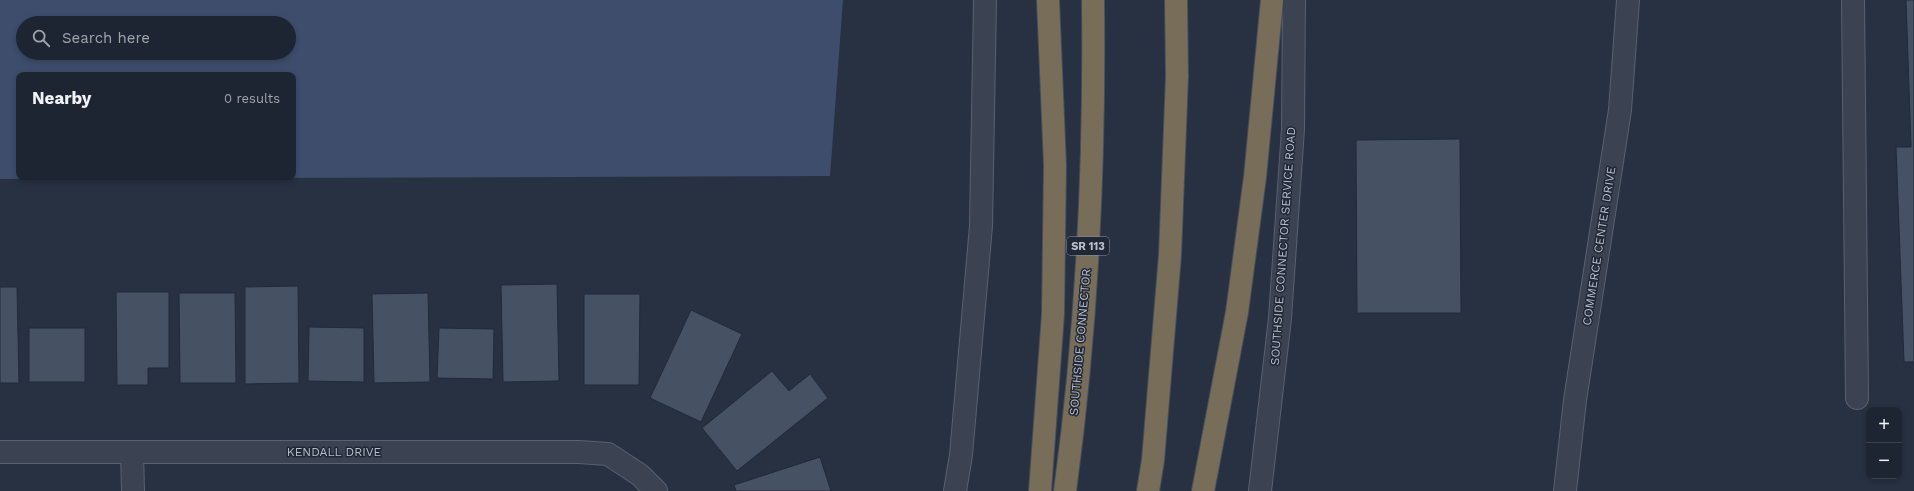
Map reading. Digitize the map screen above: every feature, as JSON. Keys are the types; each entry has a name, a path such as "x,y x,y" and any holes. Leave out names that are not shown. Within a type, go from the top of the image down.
{"highway":[{"path":"1040,491 1052,314 1055,165 1048,0"},
{"name":"SOUTHSIDE CONNECTOR","path":"1065,491 1071,443 1088,248 1094,45 1093,0"},
{"path":"1148,491 1153,460 1170,255 1177,76 1176,0"},
{"path":"1203,491 1237,312 1256,177 1272,0"}],"street":[{"path":"955,491 961,455 981,226 985,0"},
{"name":"SOUTHSIDE CONNECTOR SERVICE ROAD","path":"1260,491 1280,318 1293,129 1294,0"},
{"name":"COMMERCE CENTER DRIVE","path":"1565,491 1575,400 1620,110 1628,0"},
{"path":"1853,0 1857,398"},
{"name":"KENDALL DRIVE","path":"0,452 579,452 608,454 640,475 656,491"},
{"path":"132,452 133,491"}],"water":[{"path":"0,0 843,0 830,176 296,178 296,72 16,72 16,179 0,179"}],"building":[{"path":"1906,0 1914,0 1914,362 1904,362 1896,147 1911,147"},
{"path":"1460,139 1461,313 1357,313 1356,140"},
{"path":"557,284 559,381 503,382 501,285"},
{"path":"298,286 299,383 245,384 245,287"},
{"path":"0,287 17,287 19,383 0,383"},
{"path":"116,292 169,292 169,368 148,368 148,385 117,385"},
{"path":"179,293 235,293 236,383 180,383"},
{"path":"428,293 430,382 374,383 372,294"},
{"path":"584,294 640,294 639,385 584,385"},
{"path":"691,310 742,334 701,422 650,398"},
{"path":"309,327 364,328 364,382 308,381"},
{"path":"29,328 85,328 85,382 29,382"},
{"path":"439,328 494,329 493,379 437,378"},
{"path":"772,371 789,391 810,374 828,398 737,471 702,428"},
{"path":"820,457 831,491 736,491 734,485"}]}
